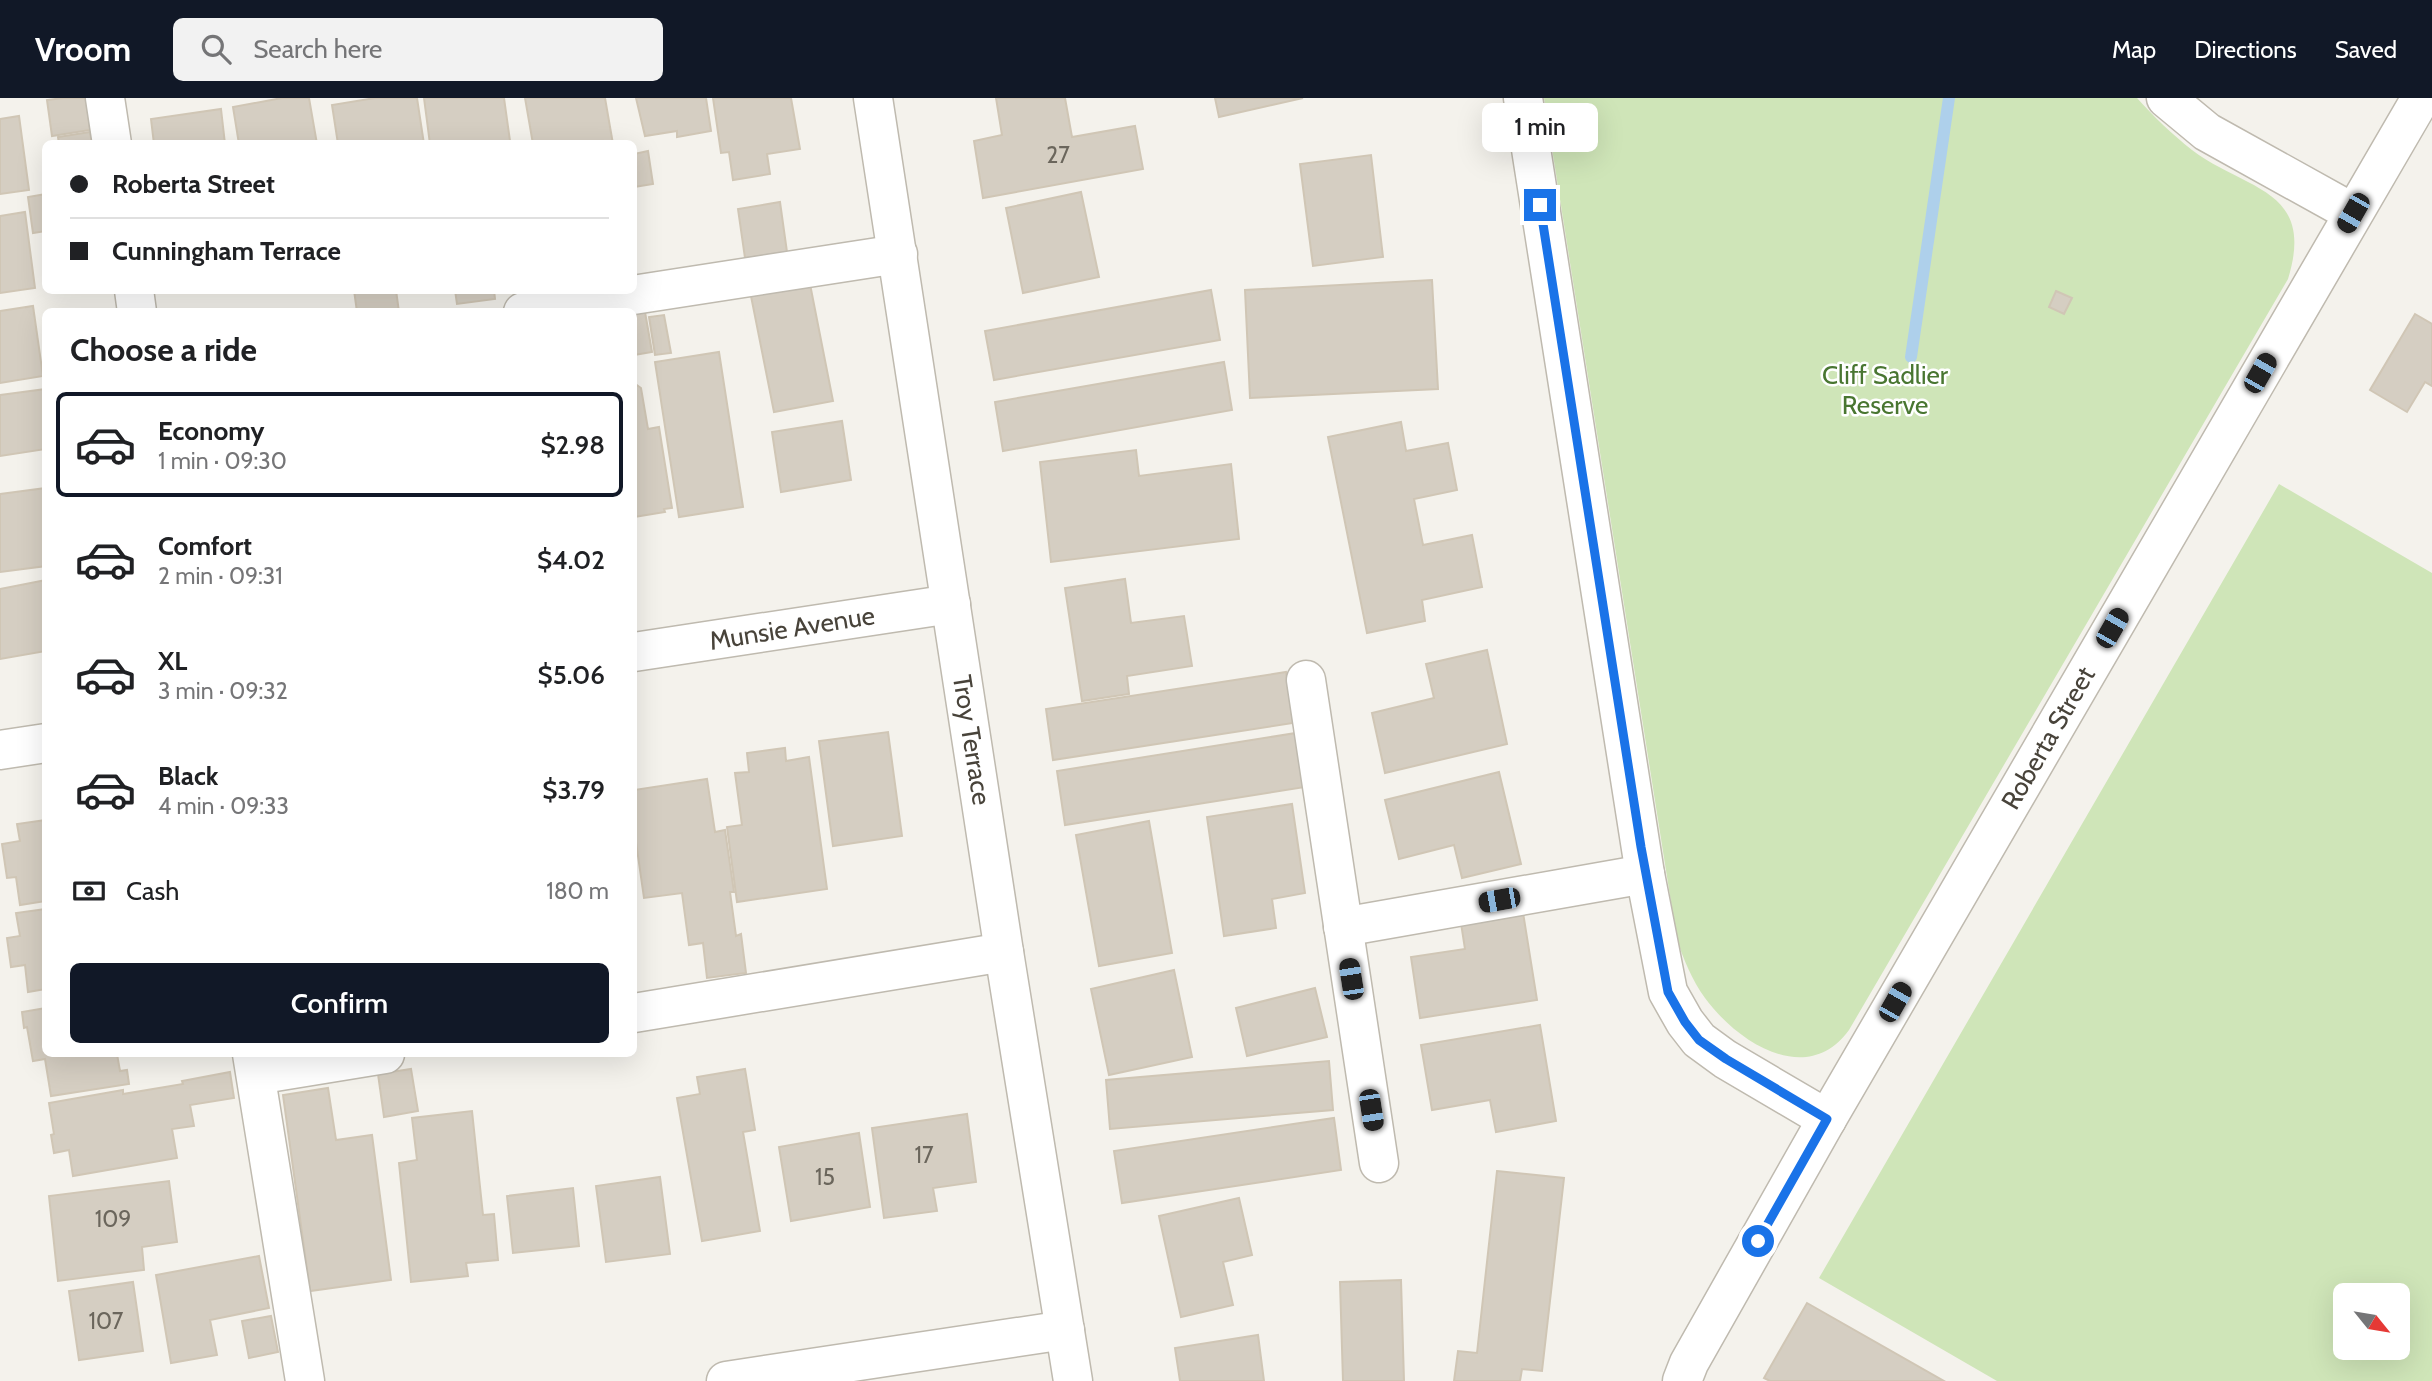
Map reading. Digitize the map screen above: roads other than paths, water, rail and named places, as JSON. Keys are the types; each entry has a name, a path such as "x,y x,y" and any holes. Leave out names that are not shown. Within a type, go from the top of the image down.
{"street":[{"path":"105,98 111,140"},
{"name":"Troy Terrace","path":"873,98 1004,952 1073,1381"},
{"path":"1523,98 1645,874 1668,992 1699,1040 1827,1119"},
{"path":"2166,98 2207,132 2353,213"},
{"name":"Roberta Street","path":"1682,1381 1689,1363 1827,1119 2421,98"},
{"path":"549,308 898,254"},
{"name":"Munsie Avenue","path":"637,652 951,604"},
{"path":"1306,680 1379,1163"},
{"path":"0,750 42,744"},
{"path":"1343,927 1645,874"},
{"path":"637,1013 1004,952"},
{"path":"305,1381 254,1064 346,1057"},
{"path":"726,1381 1065,1330"}],"waterway":[{"path":"1911,357 1949,98"}],"park label":[{"name":"Cliff Sadlier Reserve","path":"1885,390"}]}
